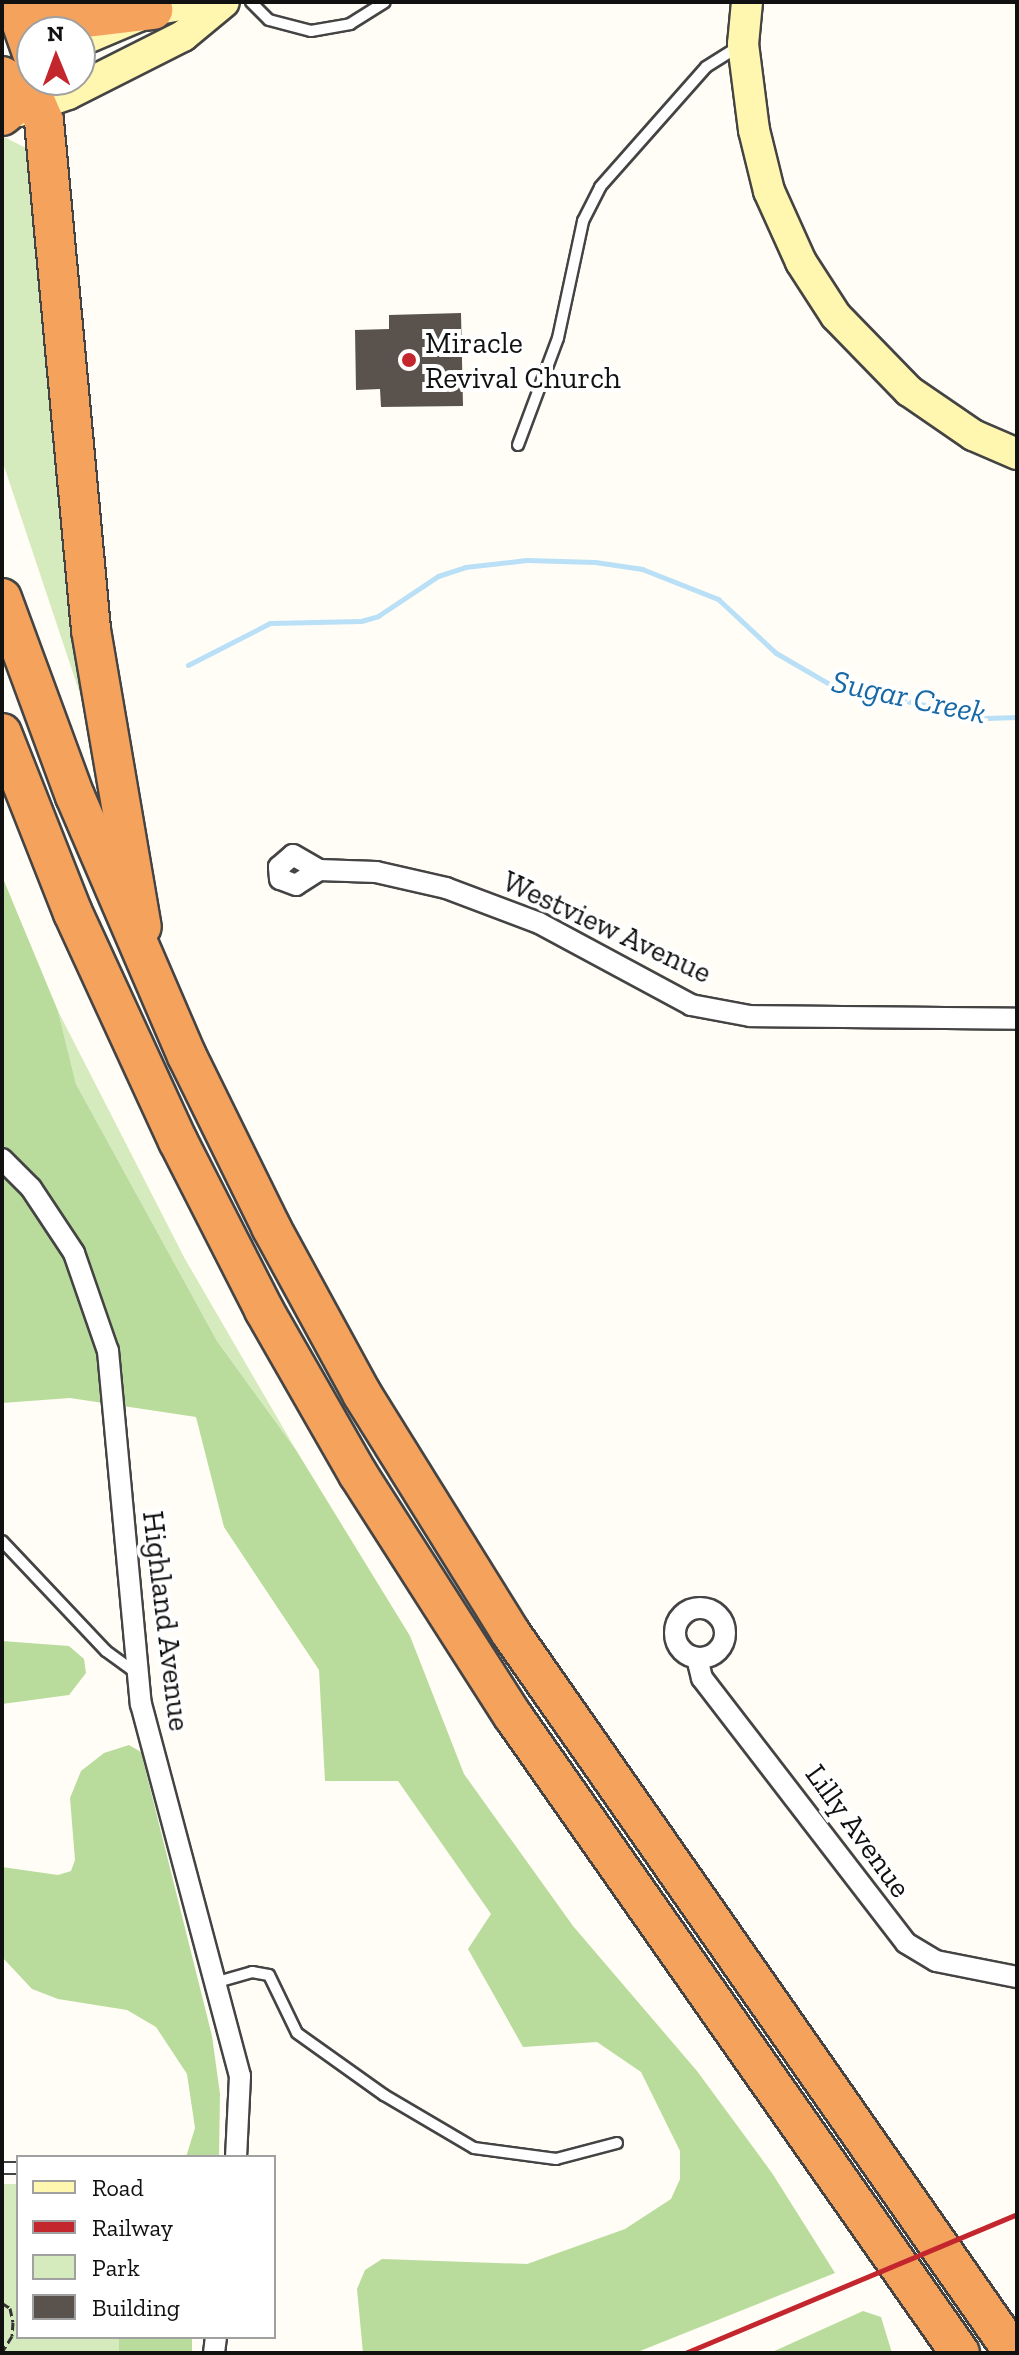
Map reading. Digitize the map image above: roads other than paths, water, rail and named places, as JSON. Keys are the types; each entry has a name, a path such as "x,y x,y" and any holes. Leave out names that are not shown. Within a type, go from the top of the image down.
{"highway":[{"path":"15,3 62,21 153,10"},
{"path":"19,96 62,292 91,630 114,777 130,834 148,969"},
{"path":"2,598 81,810 148,969 271,1227 362,1394 460,1554 1014,2353"},
{"path":"2,733 117,1012 208,1203 358,1474 544,1761 960,2353"},
{"path":"2,760 25,795"}],"main road":[{"path":"96,34 153,10 196,2"},
{"path":"96,64 183,36 224,2"},
{"path":"747,2 743,44 754,130 769,191 801,262 836,316 909,391 973,435 1017,454"}],"street":[{"name":"Westview Avenue","path":"319,870 376,872 446,888 539,923 691,1005 750,1016 1017,1019"},
{"name":"Highland Avenue","path":"2,1159 31,1188 74,1253 108,1351 141,1704 240,2076 236,2155"},
{"name":"Lilly Avenue","path":"697,1658 702,1678 906,1943 936,1961 1017,1977"}],"lane":[{"path":"251,2 269,20 311,31 350,24 385,2"},
{"path":"518,445 558,338 583,221 600,187 706,67 743,44"},
{"path":"2,1541 106,1651 137,1674"},
{"path":"214,1983 252,1972 269,1975 297,2033 374,2089 474,2148 556,2159 617,2143"}],"waterway":[{"name":"Sugar Creek","path":"188,665 270,623 361,621 378,616 438,576 465,567 527,560 595,562 642,569 718,599 776,653 831,685 986,718 1017,717"}],"railway":[{"path":"685,2353 1017,2214"}],"place":[{"name":"Miracle Revival Church","path":"409,360"}]}
